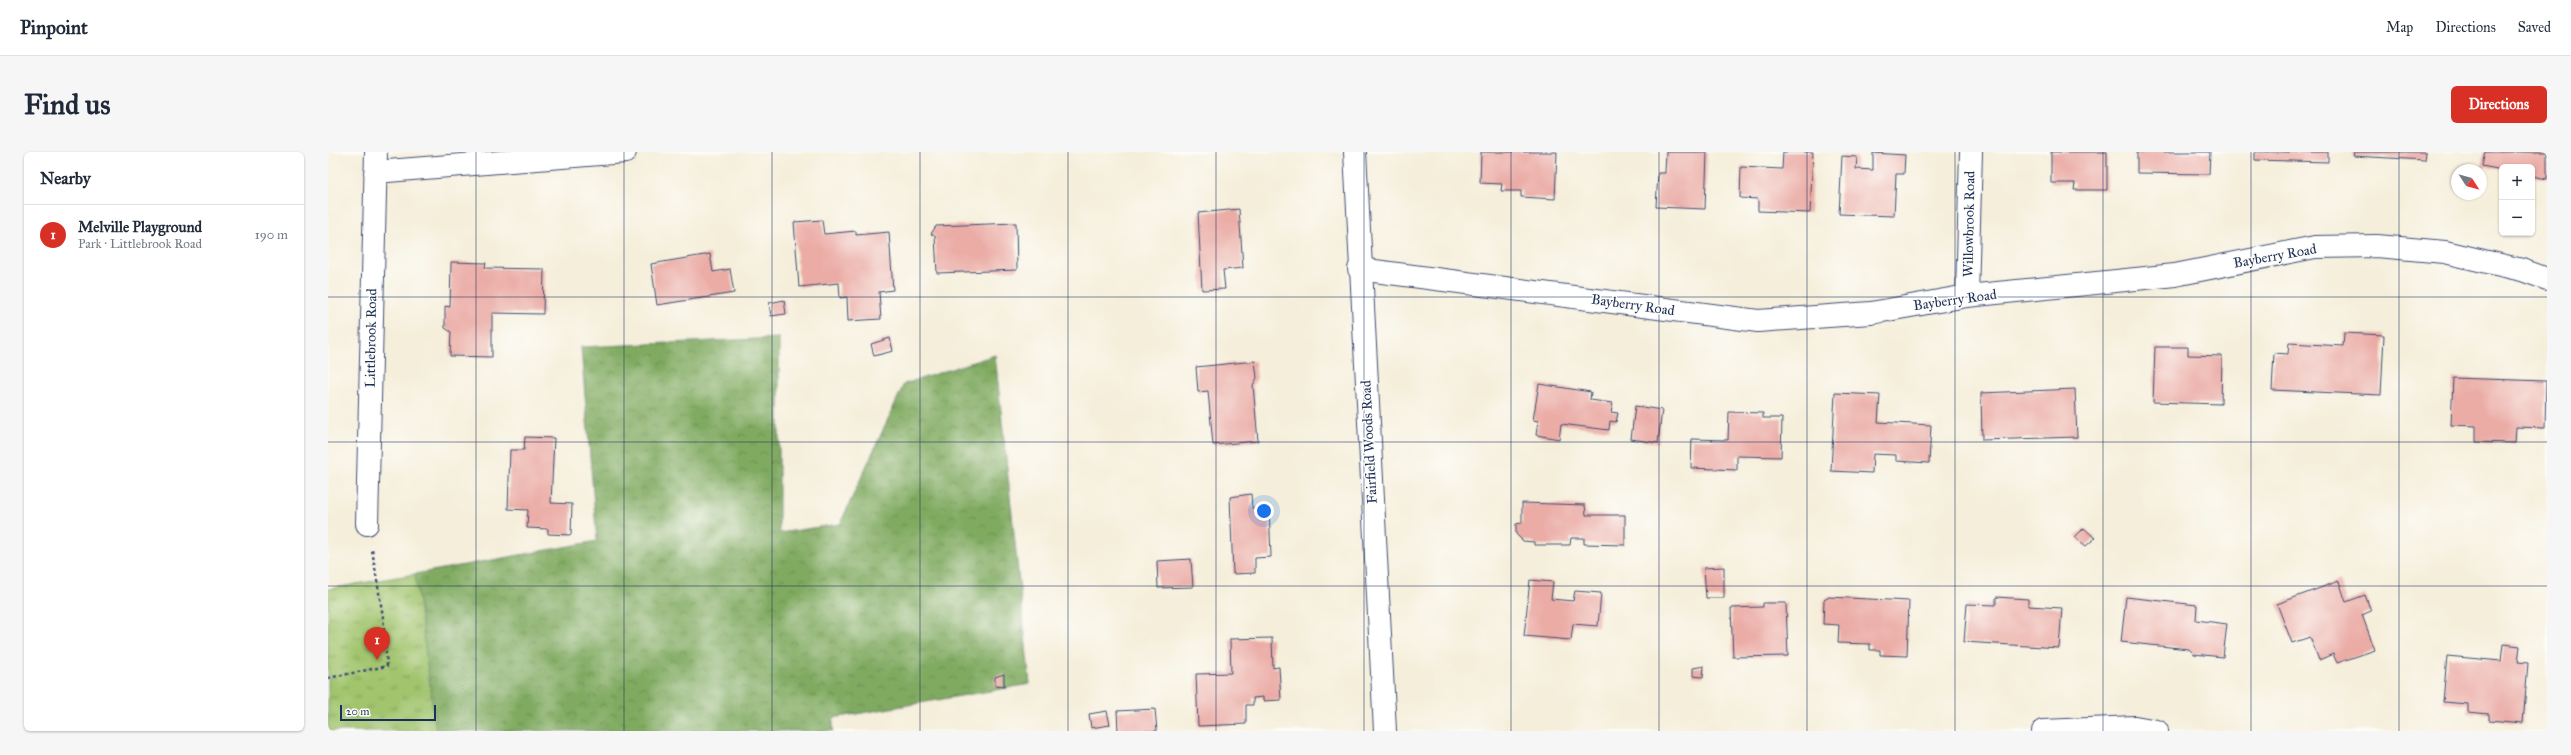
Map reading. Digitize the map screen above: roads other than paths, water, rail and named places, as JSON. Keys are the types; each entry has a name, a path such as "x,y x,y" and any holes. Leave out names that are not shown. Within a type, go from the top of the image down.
{"street":[{"path":"375,162 625,152"},
{"name":"Fairfield Woods Road","path":"1354,152 1359,269 1385,731"},
{"name":"Willowbrook Road","path":"1968,296 1971,152"},
{"name":"Littlebrook Road","path":"367,524 375,162"},
{"name":"Bayberry Road","path":"1359,269 1758,321 1871,313 1968,296 2175,275 2315,247 2377,246 2445,252 2522,270 2547,279"},
{"path":"2043,731 2135,727 2157,731"}],"place":[{"name":"Melville Playground","path":"377,660"}]}
